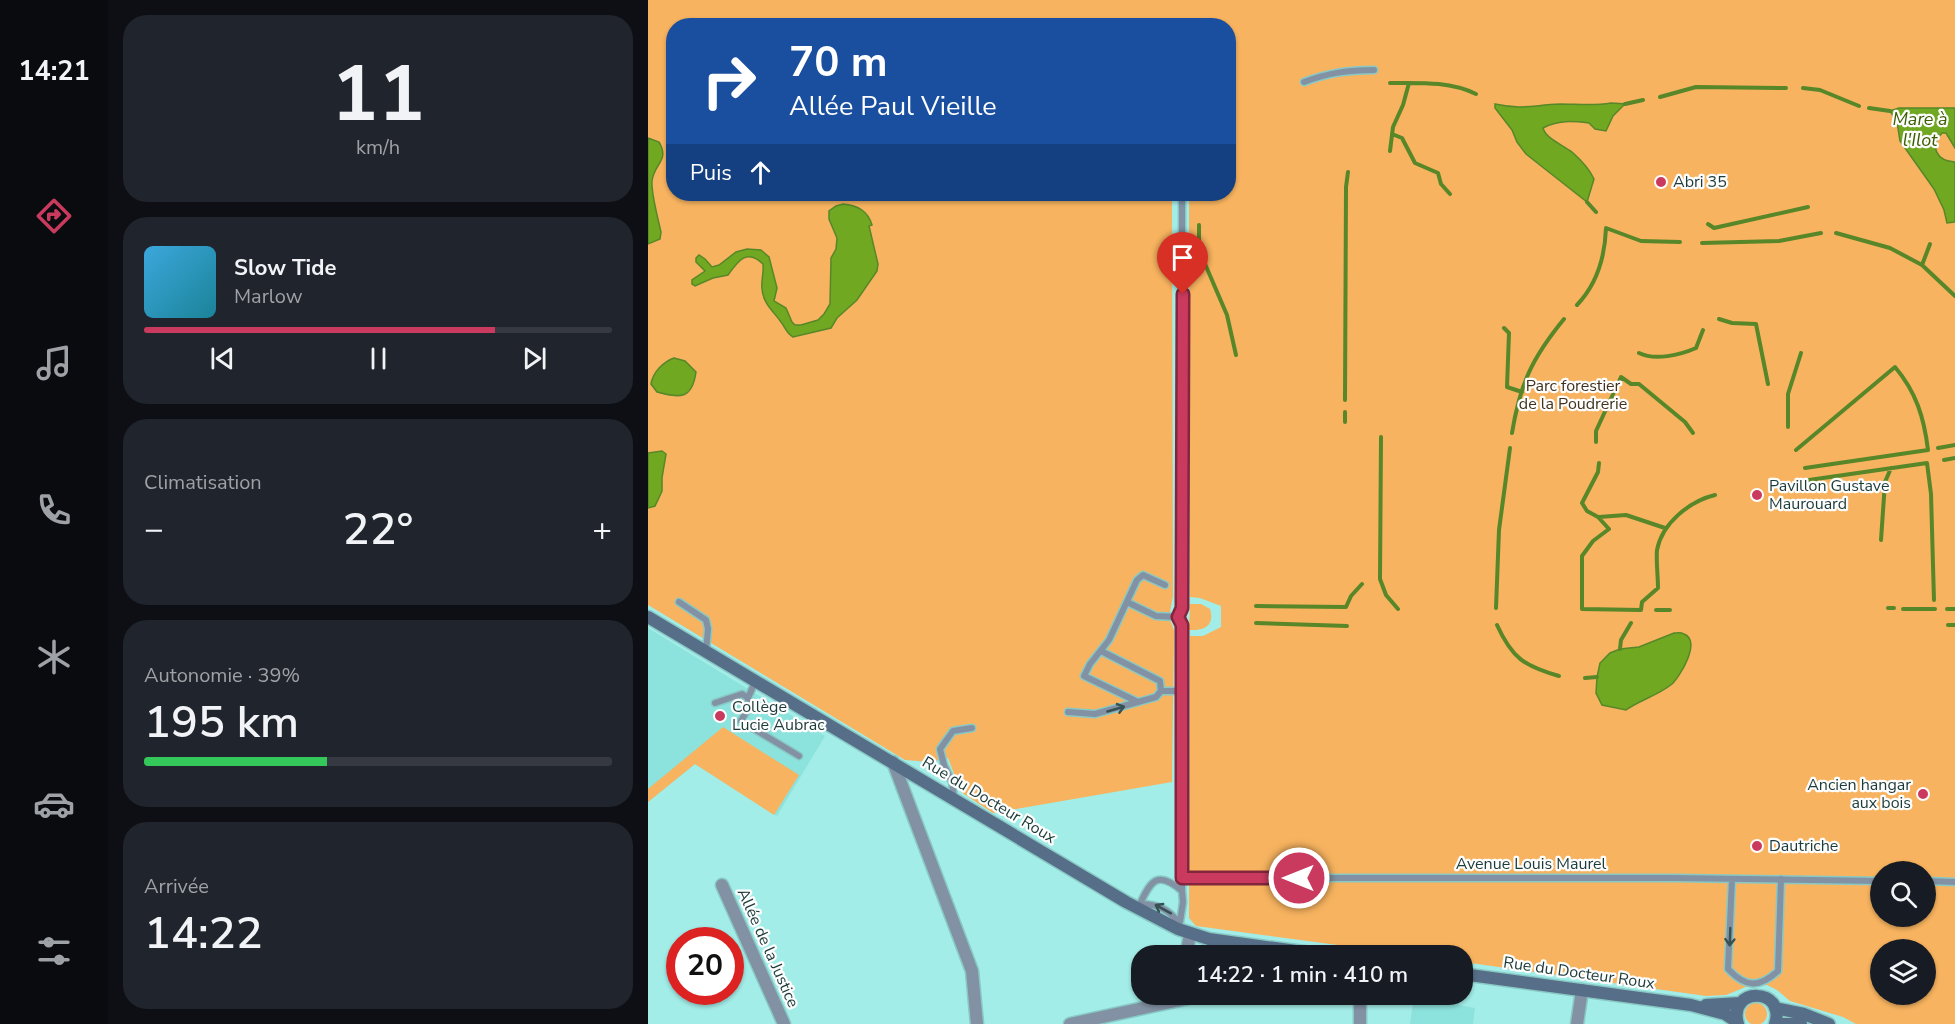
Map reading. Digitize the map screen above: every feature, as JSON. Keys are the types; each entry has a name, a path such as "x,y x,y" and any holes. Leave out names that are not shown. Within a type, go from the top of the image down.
{"main road":[{"name":"Rue du Docteur Roux","path":"648,617 1190,934 1252,945"},
{"name":"Rue du Docteur Roux","path":"1473,975 1691,1005 1725,1014 1738,1023"},
{"path":"1738,1023 1737,1009 1756,989 1775,1008 1777,1016 1775,1024"},
{"name":"Rue du Docteur Roux","path":"1691,1005 1741,1003"},
{"path":"1775,1008 1804,1014 1829,1024"},
{"path":"1780,1024 1801,1024"}],"street":[{"path":"893,762 972,971 977,1024"},
{"name":"Allée de la Justice","path":"722,885 784,1024"},
{"path":"1188,945 1190,934"},
{"path":"1577,1024 1582,990"},
{"path":"1070,1024 1147,1005"},
{"path":"1360,1005 1360,1024"}],"lane":[{"path":"1305,82 1345,70 1374,70"},
{"path":"1178,617 1182,608 1182,201"},
{"path":"1138,702 1084,676 1090,664 1109,640 1137,580 1143,575 1165,585"},
{"path":"679,602 706,620 708,629 706,652"},
{"path":"1127,602 1156,616 1178,617"},
{"path":"1178,617 1182,625 1183,902 1179,926"},
{"path":"1068,712 1095,714 1156,697 1161,691 1160,681 1101,651"},
{"path":"756,681 748,698 749,707 741,721 799,756"},
{"path":"1161,691 1182,691"},
{"path":"715,703 742,694 748,698"},
{"path":"954,798 952,782 940,749 953,731 972,728"},
{"name":"Avenue Louis Maurel","path":"1182,878 1870,881"},
{"path":"1139,906 1148,886 1154,881 1163,879 1173,883 1182,891"},
{"path":"1732,879 1728,969 1738,979 1756,989 1778,971 1781,879"},
{"path":"1936,881 1955,882"}],"shaded area":[{"name":"Collège Lucie Aubrac","path":"648,628 825,736 777,816 695,764 648,802"},
{"path":"1413,1005 1458,1005 1475,1008 1473,1024 1410,1024"}],"green space":[{"name":"Parc forestier de la Poudrerie","path":"648,0 1955,0 1955,1024 1856,1024 1843,1017 1790,1001 1767,985 1748,986 1726,995 1706,996 1473,963 1473,945 1338,945 1196,926 1189,918 1190,636 1203,636 1221,627 1221,606 1200,598 1190,597 1189,201 1236,201 1236,18 666,18 666,201 1172,201 1173,596 1169,617 1174,630 1172,782 993,813 961,792 948,758 930,762 905,760 648,605"},
{"path":"1190,604 1201,604 1210,609 1211,620 1207,626 1199,630 1189,630"},
{"path":"723,727 799,775 774,815 695,764 648,802 648,789"},
{"path":"1756,1003 1764,1006 1767,1014 1764,1022 1756,1025 1748,1022 1745,1014 1748,1006"}],"water":[{"path":"1495,104 1521,107 1625,104 1613,116 1606,131 1595,129 1589,123 1577,122 1560,122 1543,128 1551,139 1579,158 1592,175 1594,179 1587,202 1526,154 1512,130 1495,108"},
{"name":"Mare à l'Ilot","path":"1899,108 1955,108 1955,148 1946,133 1942,133 1936,143 1936,148 1944,159 1955,162 1955,222 1947,223 1944,210 1934,189 1900,141 1897,122 1890,111"},
{"path":"648,138 659,142 663,154 652,181 661,232 660,239 648,244"},
{"path":"843,204 857,207 868,216 872,225 869,226 878,264 877,271 857,300 837,318 831,328 793,337 787,332 764,299 763,264 752,257 739,261 728,275 713,278 695,286 692,284 692,280 705,271 696,262 699,255 712,267 719,265 736,252 747,249 761,250 769,257 777,288 774,301 786,308 795,325 818,320 830,304 831,258 836,249 837,238 829,219 829,211"},
{"path":"674,358 685,361 696,372 691,388 684,395 657,392 651,384 654,375 662,365"},
{"path":"662,451 666,454 662,491 655,506 648,508 648,453"},
{"path":"1674,633 1684,634 1689,638 1691,644 1688,659 1672,684 1626,710 1602,705 1596,693 1597,677 1600,663 1610,653 1620,649 1639,647"}],"waterway":[{"path":"1390,83 1445,85 1476,94"},
{"path":"1390,151 1393,127 1403,105 1409,83"},
{"path":"1660,97 1696,87 1786,88"},
{"path":"1803,88 1820,90 1859,106"},
{"path":"1625,104 1643,100"},
{"path":"1869,108 1890,111"},
{"path":"1392,134 1402,138 1415,163 1438,173 1441,184 1450,194"},
{"path":"1345,400 1346,187 1348,172"},
{"path":"1587,202 1596,212"},
{"path":"1708,224 1714,228 1808,207"},
{"path":"1199,225 1199,250 1227,315 1236,355"},
{"path":"1577,305 1590,288 1599,269 1606,228 1641,241 1680,242"},
{"path":"1702,243 1779,241 1821,233"},
{"path":"1836,233 1890,248 1922,265 1955,296"},
{"path":"1922,265 1930,244"},
{"path":"1512,433 1519,400 1529,372 1544,346 1564,319"},
{"path":"1719,319 1732,323 1756,324 1768,384"},
{"path":"1504,328 1509,333 1507,387 1522,392"},
{"path":"1639,353 1660,357 1690,351 1696,348 1703,330"},
{"path":"1788,427 1788,394 1801,353"},
{"path":"1796,450 1895,367 1914,396 1924,427 1928,450 1805,468"},
{"path":"1596,442 1596,431 1621,377 1631,384 1639,384 1685,422 1693,433"},
{"path":"1345,412 1345,422"},
{"path":"1381,437 1380,579 1386,595 1398,609"},
{"path":"1938,448 1955,445"},
{"path":"1496,608 1499,530 1510,448"},
{"path":"1944,460 1955,458"},
{"path":"1599,463 1598,472 1582,503 1587,511 1598,517 1609,529 1593,541 1582,556 1582,609 1641,610 1642,602 1658,588 1657,550 1665,531 1671,522 1687,508 1715,495"},
{"path":"1809,480 1927,463 1931,494 1934,600"},
{"path":"1881,540 1885,482 1891,468"},
{"path":"1599,517 1626,515 1665,528"},
{"path":"1256,606 1346,607 1351,596 1362,584"},
{"path":"1888,608 1894,608"},
{"path":"1903,609 1935,609"},
{"path":"1947,609 1955,609"},
{"path":"1656,610 1670,610"},
{"path":"1256,623 1347,626"},
{"path":"1620,649 1621,640 1631,623"},
{"path":"1497,625 1508,645 1520,659 1559,676"},
{"path":"1948,625 1955,625"},
{"path":"1585,678 1597,677"}],"place":[{"name":"Abri 35","path":"1661,182"},
{"name":"Pavillon Gustave Maurouard","path":"1757,495"},
{"name":"Collège Lucie Aubrac","path":"720,716"},
{"name":"Ancien hangar aux bois","path":"1923,794"},
{"name":"Dautriche","path":"1757,846"}],"route":[{"path":"1183,294 1182,608 1178,617 1182,625 1182,878 1299,878"}]}
